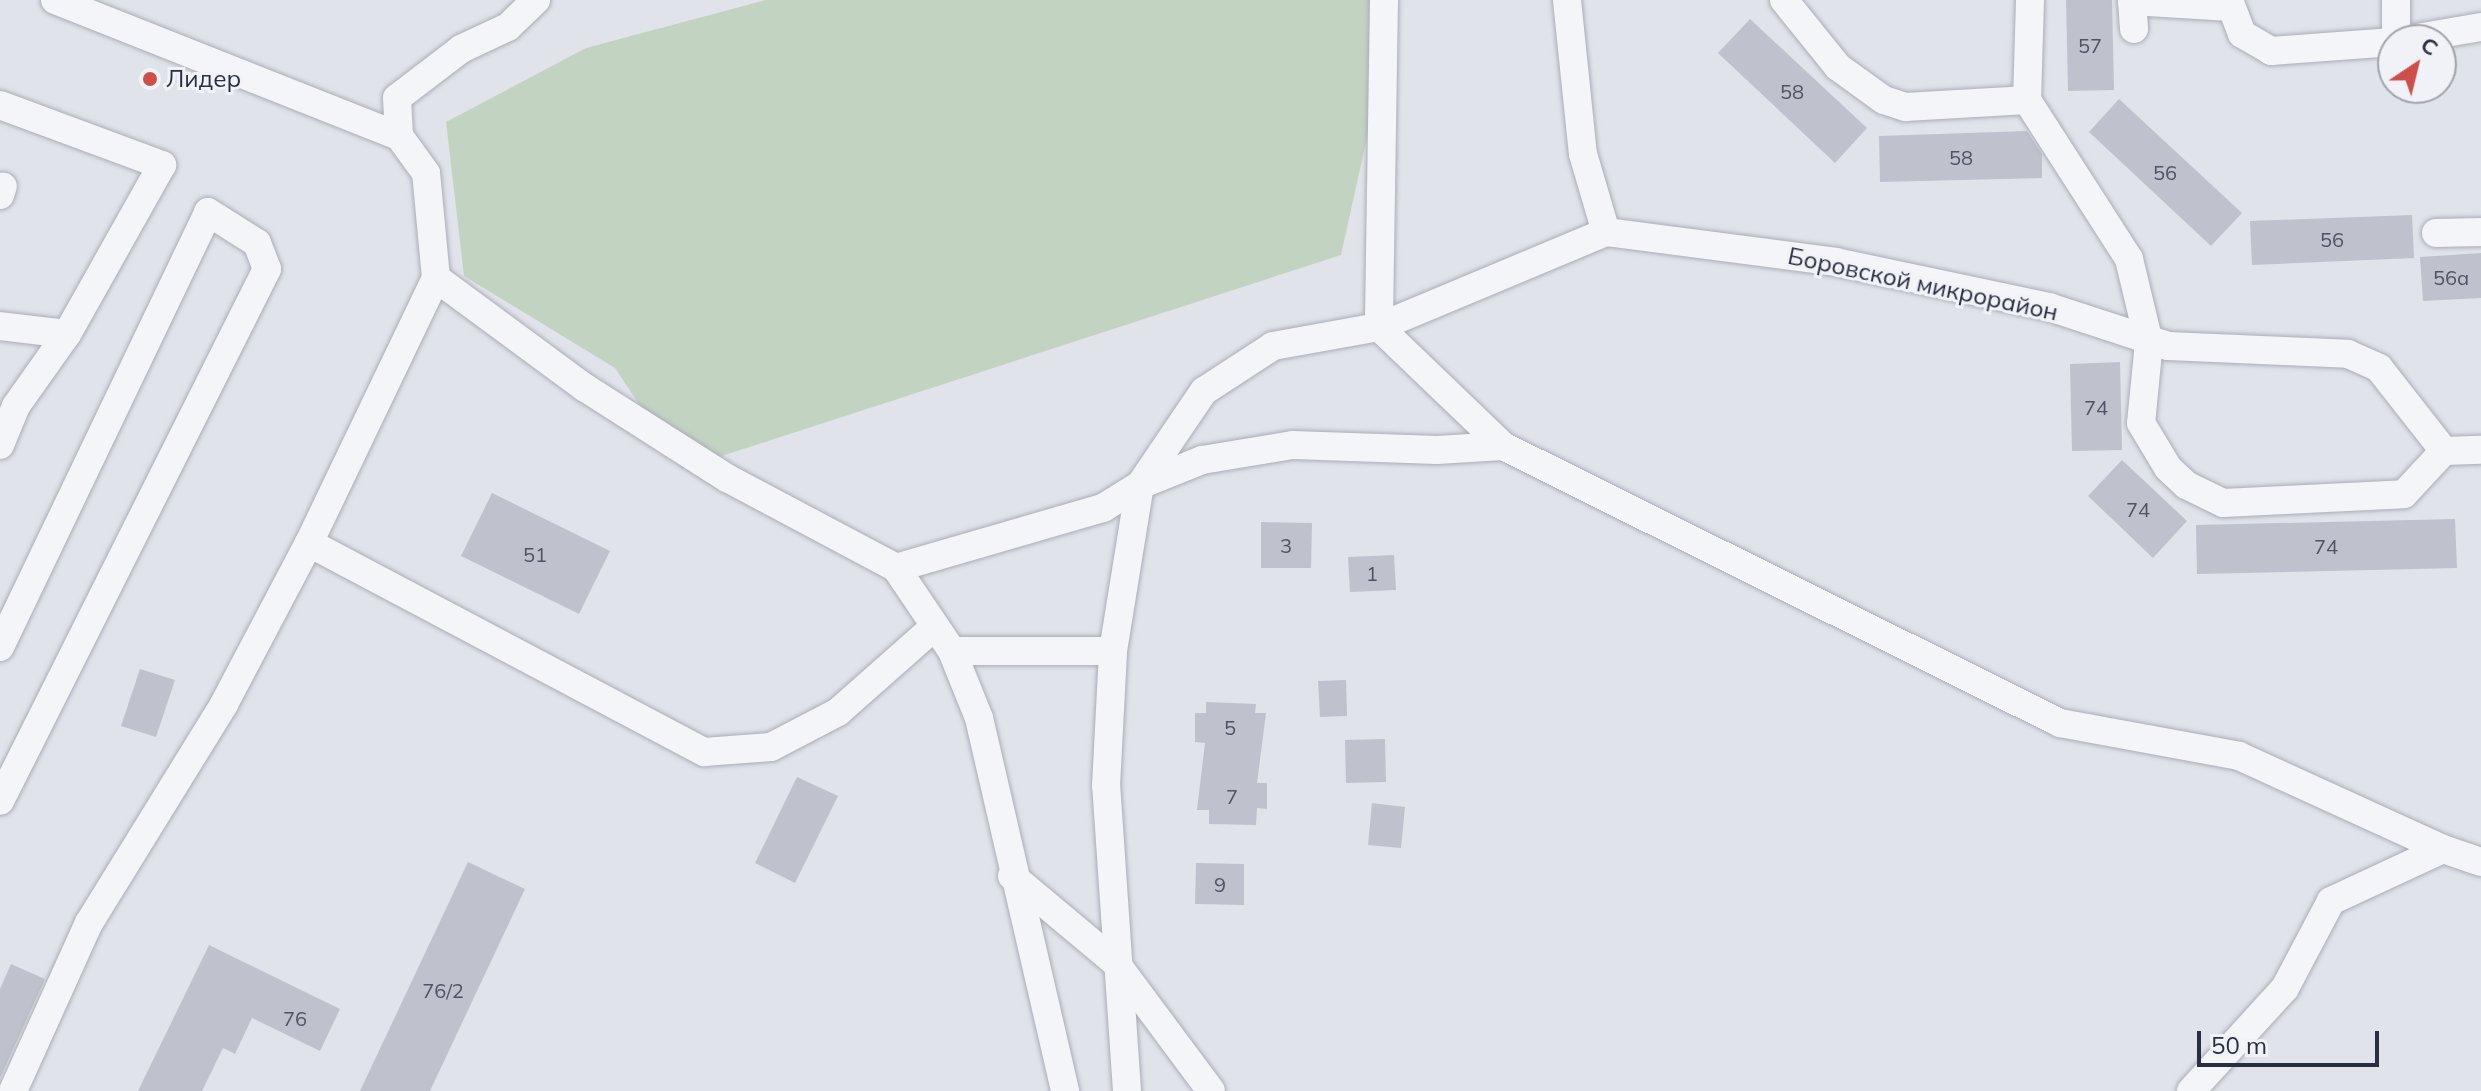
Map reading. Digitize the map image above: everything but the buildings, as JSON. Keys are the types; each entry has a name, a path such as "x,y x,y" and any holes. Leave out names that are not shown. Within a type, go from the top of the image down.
{"street":[{"path":"13,1091 89,923 224,704 309,543 436,278 426,173 399,136 55,0"},
{"path":"399,136 397,98 461,49 508,27 536,0"},
{"path":"1384,0 1379,327 1503,446 2060,723 2239,756 2443,849 2481,862"},
{"path":"1127,1091 1106,786 1113,651 1140,485 1204,391 1273,346 1379,327 1606,232 1583,154 1567,0"},
{"path":"1784,0 1838,67 1884,100 1906,107 2027,100"},
{"path":"2030,0 2027,100 2121,240 2149,342 2141,405 2147,440 2168,468 2206,497 2242,504 2404,494 2444,451 2481,450"},
{"path":"2134,29 2132,0 2230,4 2242,34 2256,47 2271,51 2377,42"},
{"path":"2395,24 2396,0"},
{"path":"2457,31 2481,27"},
{"path":"0,105 162,165 67,334 16,406 0,445"},
{"path":"0,647 208,212 257,243 267,269 11,753 0,801"},
{"name":"Боровской микрорайон","path":"1606,232 1836,262 2049,307 2149,342 2366,360 2379,368 2444,451"},
{"path":"2436,233 2481,232"},
{"path":"436,278 584,387 727,478 896,568 952,651 979,718 1012,876 1065,1091"},
{"path":"0,326 67,334"},
{"path":"896,568 1103,508 1140,485 1202,460 1293,445 1437,450 1503,446"},
{"path":"309,543 704,752 771,747 838,712 934,627"},
{"path":"952,651 1113,651"},
{"path":"2191,1091 2285,988 2331,901 2443,849"},
{"path":"1012,876 1116,963 1211,1091"}],"green space":[{"path":"766,0 1374,0 1374,106 1341,255 682,469 615,368 464,276 446,122 586,48"}],"place":[{"name":"Лидер","path":"150,79"}]}
